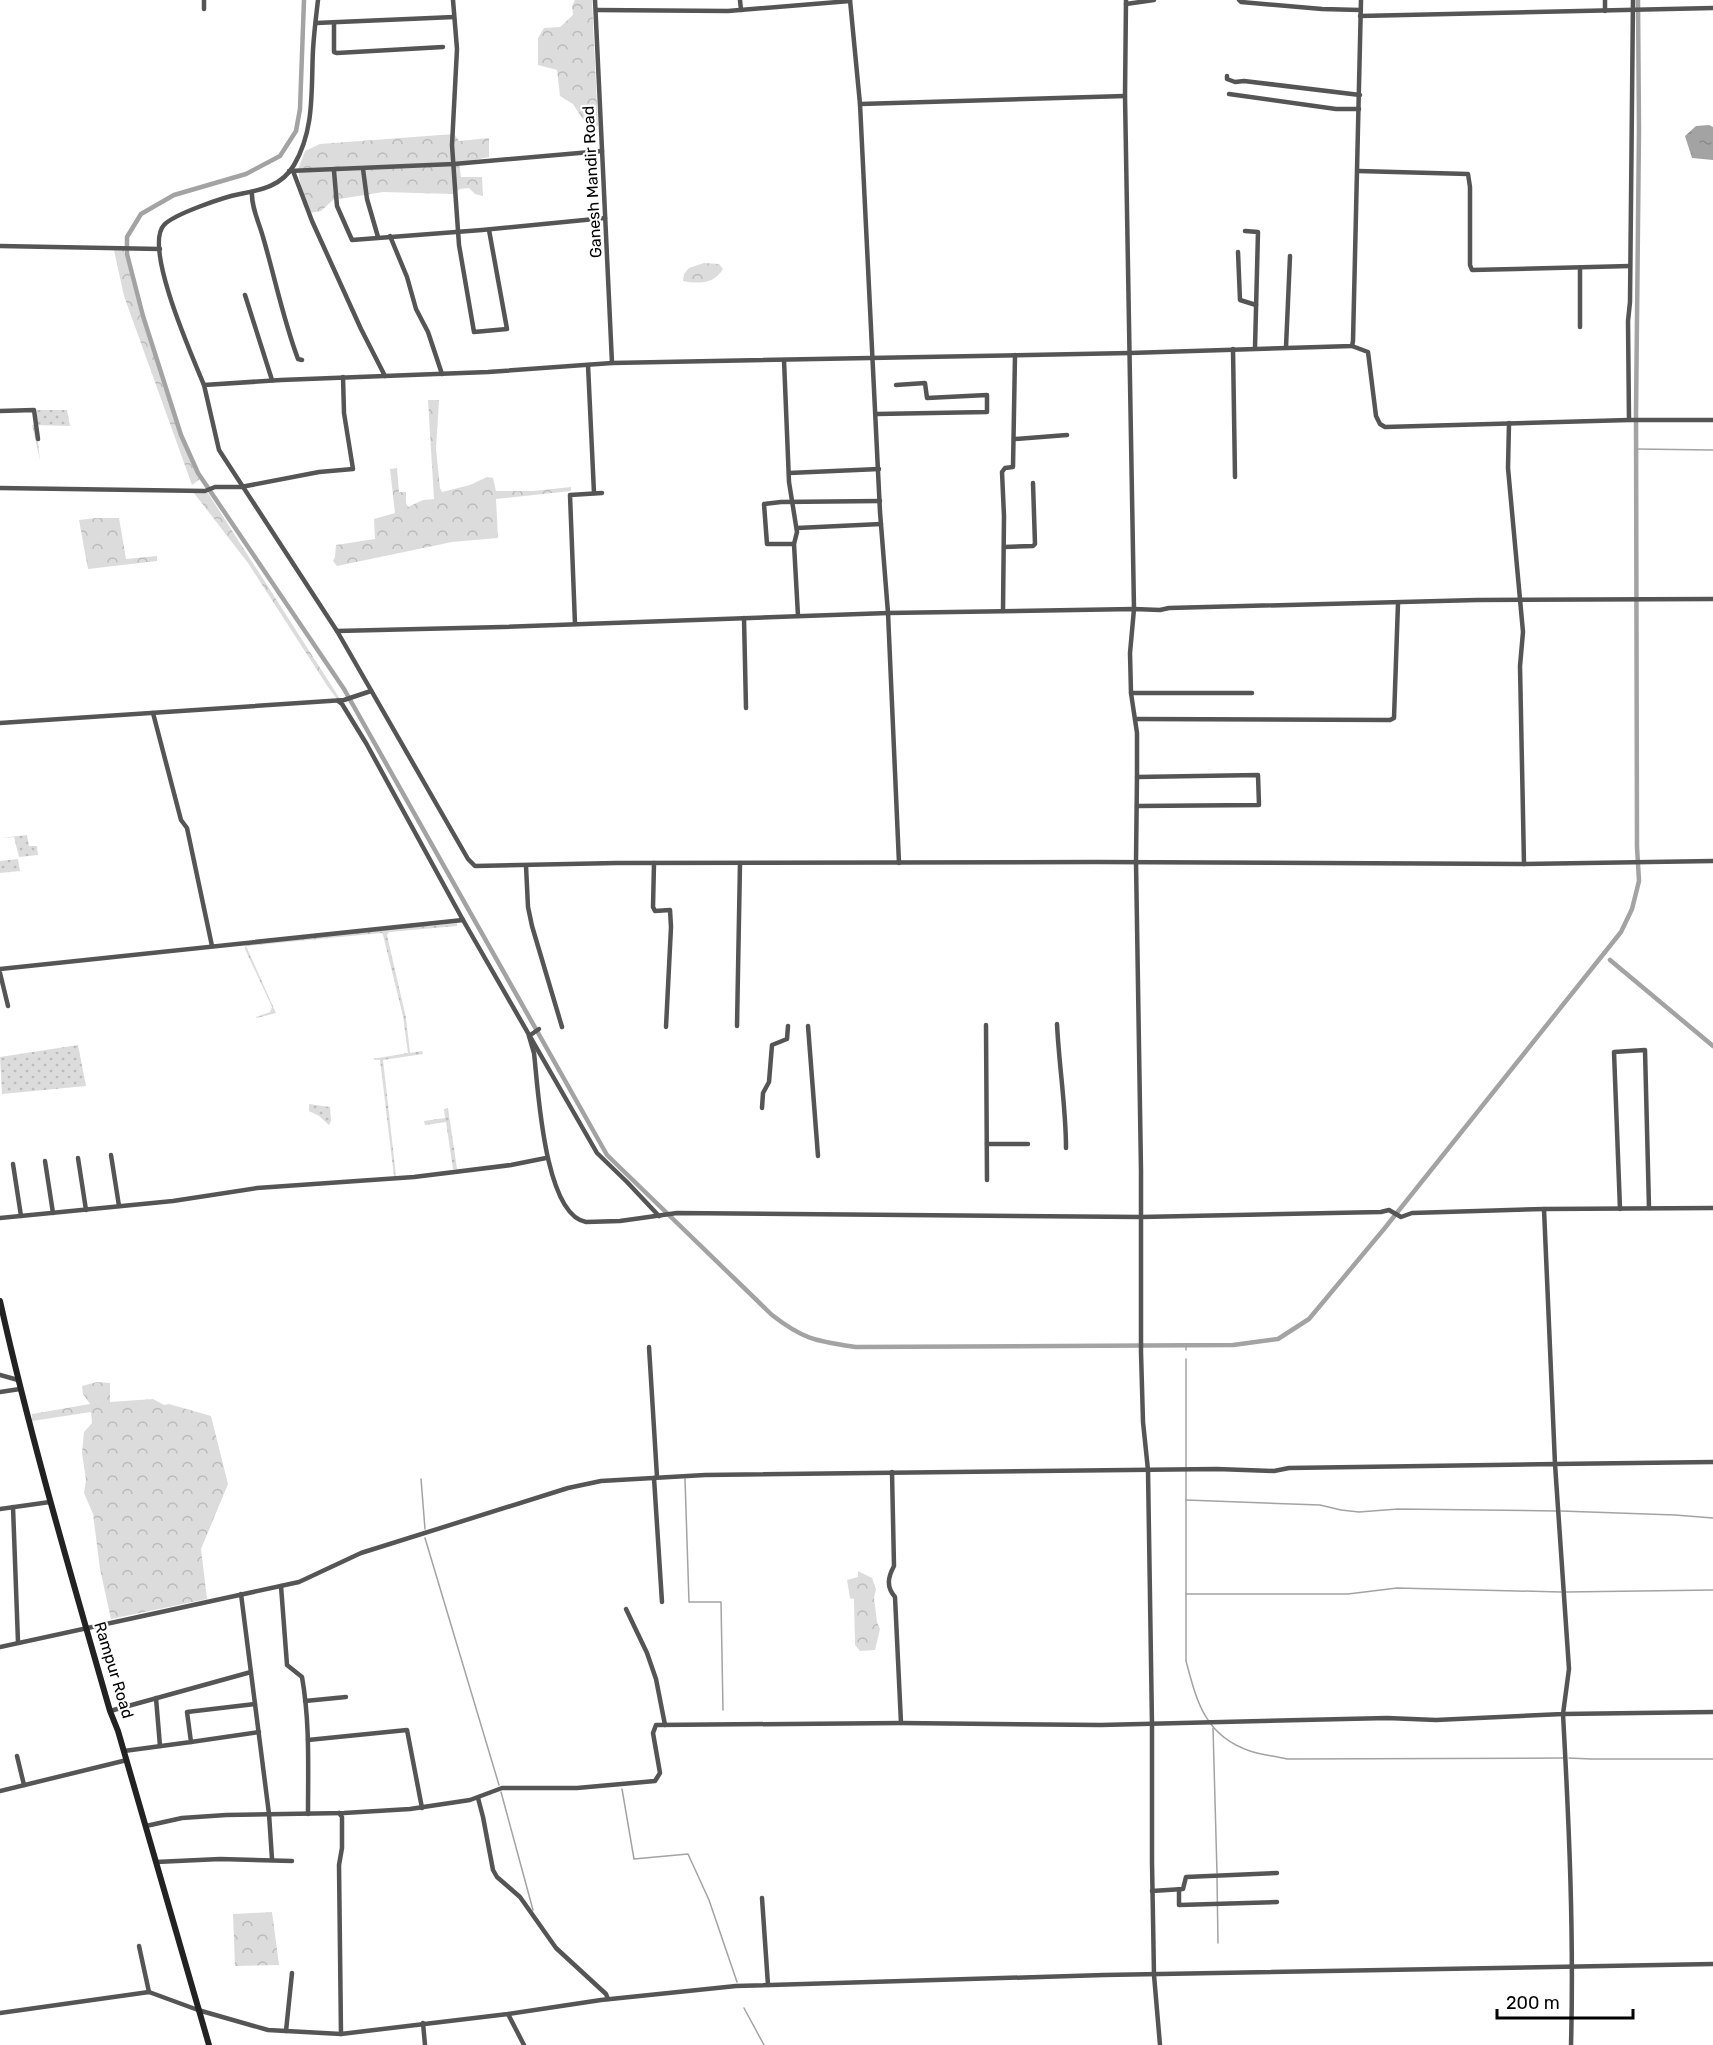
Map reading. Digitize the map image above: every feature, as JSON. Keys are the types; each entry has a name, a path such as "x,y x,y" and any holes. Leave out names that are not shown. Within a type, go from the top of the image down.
{"main road":[{"name":"Rampur Road","path":"0,1301 20,1389 50,1502 209,2045"}],"street":[{"path":"204,0 204,9"},
{"path":"318,0 310,124 291,171 278,183 252,192 234,195 176,216 160,231 159,249 169,296 204,385 219,450 241,487 338,631 468,859 475,866 654,863 1524,864 1713,861"},
{"path":"453,0 457,49 452,145 458,232 474,333 507,329 489,230"},
{"name":"Ganesh Mandir Road","path":"595,0 612,363"},
{"path":"740,0 741,10"},
{"path":"596,10 741,10 850,0 860,104 881,524 888,613 899,863"},
{"path":"1154,0 1126,2 1125,96 1134,609 1130,653 1137,777 1141,1352 1143,1422 1148,1470 1154,1975 1160,2045"},
{"path":"1239,0 1268,5 1360,13 1713,8"},
{"path":"1352,346 1360,95 1360,0"},
{"path":"1605,0 1605,11"},
{"path":"1631,420 1628,321 1633,0"},
{"path":"316,23 454,17"},
{"path":"334,23 333,48 337,53 443,47"},
{"path":"1227,76 1227,79 1235,82 1244,81 1360,95"},
{"path":"1228,94 1336,109 1359,109"},
{"path":"860,104 1125,96"},
{"path":"291,171 363,170 602,151"},
{"path":"363,170 367,199 378,237"},
{"path":"291,171 361,330 386,376"},
{"path":"334,171 337,206 351,240 489,230 605,218"},
{"path":"1358,171 1468,174 1470,266 1472,270 1630,266"},
{"path":"252,192 251,200 263,236 283,314 298,359 302,360"},
{"path":"1245,231 1258,232 1255,348"},
{"path":"390,236 442,374"},
{"path":"0,246 159,249"},
{"path":"1238,252 1240,300 1256,305"},
{"path":"1286,347 1290,256"},
{"path":"1580,268 1580,327"},
{"path":"245,295 272,380"},
{"path":"204,385 272,380 442,374 612,363 1130,353 1352,346 1368,352 1376,416 1380,424 1385,427 1713,420"},
{"path":"1233,349 1235,477"},
{"path":"1003,611 1002,472 1005,468 1013,467 1015,355"},
{"path":"784,360 789,473 797,528 794,544 798,616"},
{"path":"588,365 594,493"},
{"path":"0,488 205,491 215,487 241,487 319,472 353,469 344,413 343,377"},
{"path":"877,414 987,412 987,395 927,398 925,383 896,385"},
{"path":"0,411 34,410 38,439"},
{"path":"1509,423 1508,468 1523,632 1520,666 1524,864"},
{"path":"1015,439 1067,435"},
{"path":"789,473 879,469"},
{"path":"1004,547 1033,546 1035,543 1033,483"},
{"path":"575,624 570,495 602,493"},
{"path":"794,544 767,544 764,504 880,501"},
{"path":"797,528 881,524"},
{"path":"338,631 888,613 1713,599"},
{"path":"1135,719 1390,720 1394,718 1398,603"},
{"path":"744,618 746,708"},
{"path":"0,723 344,700 371,691"},
{"path":"1131,693 1252,693"},
{"path":"337,700 342,704 366,743 463,920 597,1153 659,1216"},
{"path":"153,713 181,820 187,828 212,946"},
{"path":"1137,777 1258,775 1258,805 1137,806"},
{"path":"654,863 653,906 655,911 670,910 666,1027"},
{"path":"737,1026 740,863"},
{"path":"526,866 528,907 532,926 562,1027"},
{"path":"8,1006 0,971 463,920"},
{"path":"1057,1024 1059,1068 1065,1095 1066,1148"},
{"path":"986,1025 987,1180"},
{"path":"762,1108 763,1092 769,1082 772,1045 787,1039 788,1026"},
{"path":"808,1026 818,1156"},
{"path":"531,1035 539,1029"},
{"path":"531,1035 546,1158 562,1199 571,1215 586,1222 620,1221 677,1213 1141,1217 1393,1211 1400,1216 1412,1213 1544,1209 1713,1208"},
{"path":"1620,1209 1614,1052 1645,1050 1649,1208"},
{"path":"987,1144 1028,1144"},
{"path":"111,1155 119,1206"},
{"path":"78,1158 86,1210"},
{"path":"0,1218 174,1200 257,1188 414,1177 511,1165 546,1158"},
{"path":"45,1161 53,1213"},
{"path":"13,1164 21,1216"},
{"path":"1544,1209 1555,1464 1569,1669 1563,1714 1571,1864 1573,1966 1571,2045"},
{"path":"649,1347 662,1602"},
{"path":"0,1375 18,1380"},
{"path":"0,1392 20,1389"},
{"path":"0,1647 299,1582 361,1553 568,1488 601,1481 705,1475 1148,1470 1274,1471 1289,1468 1713,1462"},
{"path":"892,1472 894,1566 889,1576 890,1591 896,1597 901,1724"},
{"path":"0,1509 50,1502"},
{"path":"13,1507 18,1642"},
{"path":"280,1586 286,1658 290,1669 302,1677 305,1701 308,1740 308,1814"},
{"path":"241,1594 269,1814 272,1859"},
{"path":"626,1609 647,1653 656,1679 664,1725"},
{"path":"110,1712 251,1672"},
{"path":"305,1701 346,1697"},
{"path":"156,1698 160,1746"},
{"path":"191,1742 188,1712 255,1704"},
{"path":"146,1826 182,1818 422,1808 478,1798 502,1788 577,1788 655,1781 660,1773 653,1733 656,1725 1023,1726 1387,1718 1436,1720 1563,1714 1713,1712"},
{"path":"308,1740 407,1730 422,1808"},
{"path":"124,1751 259,1732"},
{"path":"17,1756 24,1785"},
{"path":"0,1791 127,1760"},
{"path":"478,1798 493,1869 497,1877 520,1897 556,1948 606,1994 608,1999"},
{"path":"339,1813 342,1817 342,1848 339,1866 341,2034"},
{"path":"156,1862 272,1859 291,1861"},
{"path":"1152,1891 1183,1889 1186,1877 1277,1873"},
{"path":"1179,1889 1179,1905 1277,1902"},
{"path":"762,1898 768,1985"},
{"path":"139,1946 149,1992"},
{"path":"0,2013 149,1992 198,2010 268,2030 341,2034 508,2014 608,1999 736,1986 1713,1964"},
{"path":"286,2031 292,1973"},
{"path":"508,2014 524,2045"},
{"path":"423,2024 425,2045"}],"green space":[{"path":"575,0 592,0 598,126 588,127 573,104 560,96 557,70 538,65 538,38 544,28 560,27 573,15 572,6"},
{"path":"454,134 459,141 489,138 489,157 459,163 461,177 482,177 483,196 475,194 469,188 460,189 453,194 383,192 333,200 321,211 310,213 304,204 298,170 305,151 320,144"},
{"path":"114,250 124,250 141,316 179,435 200,479 192,485 124,296"},
{"path":"704,263 719,264 723,269 715,278 706,282 683,281 684,274 689,268"},
{"path":"428,400 439,400 436,449 442,492 470,485 487,477 493,478 496,491 533,491 571,487 571,491 496,499 498,538 452,542 337,566 333,561 336,545 375,539 374,519 395,513 390,469 397,468 399,492 406,492 408,507 423,500 434,499"},
{"path":"37,410 67,410 70,426 36,425"},
{"path":"32,425 36,425 40,460"},
{"path":"194,493 208,493 340,699 337,699 328,687 248,563"},
{"path":"119,518 126,559 157,556 157,561 88,569 79,520"},
{"path":"27,835 29,846 37,846 38,855 19,857 14,837 0,838"},
{"path":"18,859 20,871 0,873 0,861"},
{"path":"457,923 457,926 389,932 387,935 406,1018 410,1053 422,1051 423,1054 383,1060 396,1176 394,1176 380,1060 372,1059 408,1053 403,1016 382,933 246,946 276,1013 257,1018 270,1012 272,1007 245,949 246,943"},
{"path":"78,1045 86,1086 2,1094 0,1057"},
{"path":"309,1104 330,1107 329,1125 309,1111"},
{"path":"448,1108 457,1169 453,1169 446,1122 425,1125 424,1121 445,1118 444,1109"},
{"path":"97,1382 110,1383 110,1402 153,1399 164,1405 169,1404 211,1416 228,1484 201,1549 207,1599 111,1619 100,1569 93,1514 84,1493 86,1480 82,1453 84,1432 92,1423 91,1412 32,1421 32,1414 90,1404 83,1394 82,1386"},
{"path":"858,1571 872,1578 876,1589 874,1598 880,1629 875,1650 860,1651 855,1645 854,1599 850,1598 847,1580 858,1577"},
{"path":"272,1912 279,1965 235,1966 233,1914"}],"water":[{"path":"1696,126 1713,127 1713,160 1692,158 1685,136"}],"waterway":[{"path":"304,0 300,109 296,131 280,156 246,174 174,195 141,214 127,237 127,254 143,316 181,435 198,473 344,689 607,1155 772,1315 802,1335 856,1347 1233,1345 1278,1339 1309,1319 1384,1229 1621,932 1632,909 1639,881 1636,413 1638,0"},
{"path":"1636,449 1713,450"},
{"path":"1610,960 1713,1046"},
{"path":"1186,1359 1186,1661 1199,1704 1213,1727 1235,1745 1287,1759 1563,1758"},
{"path":"421,1479 425,1529"},
{"path":"685,1479 689,1602 721,1602 723,1710"},
{"path":"1186,1500 1320,1505 1359,1512 1398,1509 1556,1511"},
{"path":"1561,1511 1713,1518"},
{"path":"425,1538 499,1785"},
{"path":"1186,1594 1348,1594 1397,1588 1561,1592"},
{"path":"1566,1592 1713,1590"},
{"path":"1213,1728 1217,1873"},
{"path":"1569,1758 1713,1759"},
{"path":"622,1789 634,1859 688,1854 709,1900 737,1982"},
{"path":"501,1792 533,1910"},
{"path":"1217,1878 1218,1943"},
{"path":"744,2008 764,2045"}]}
